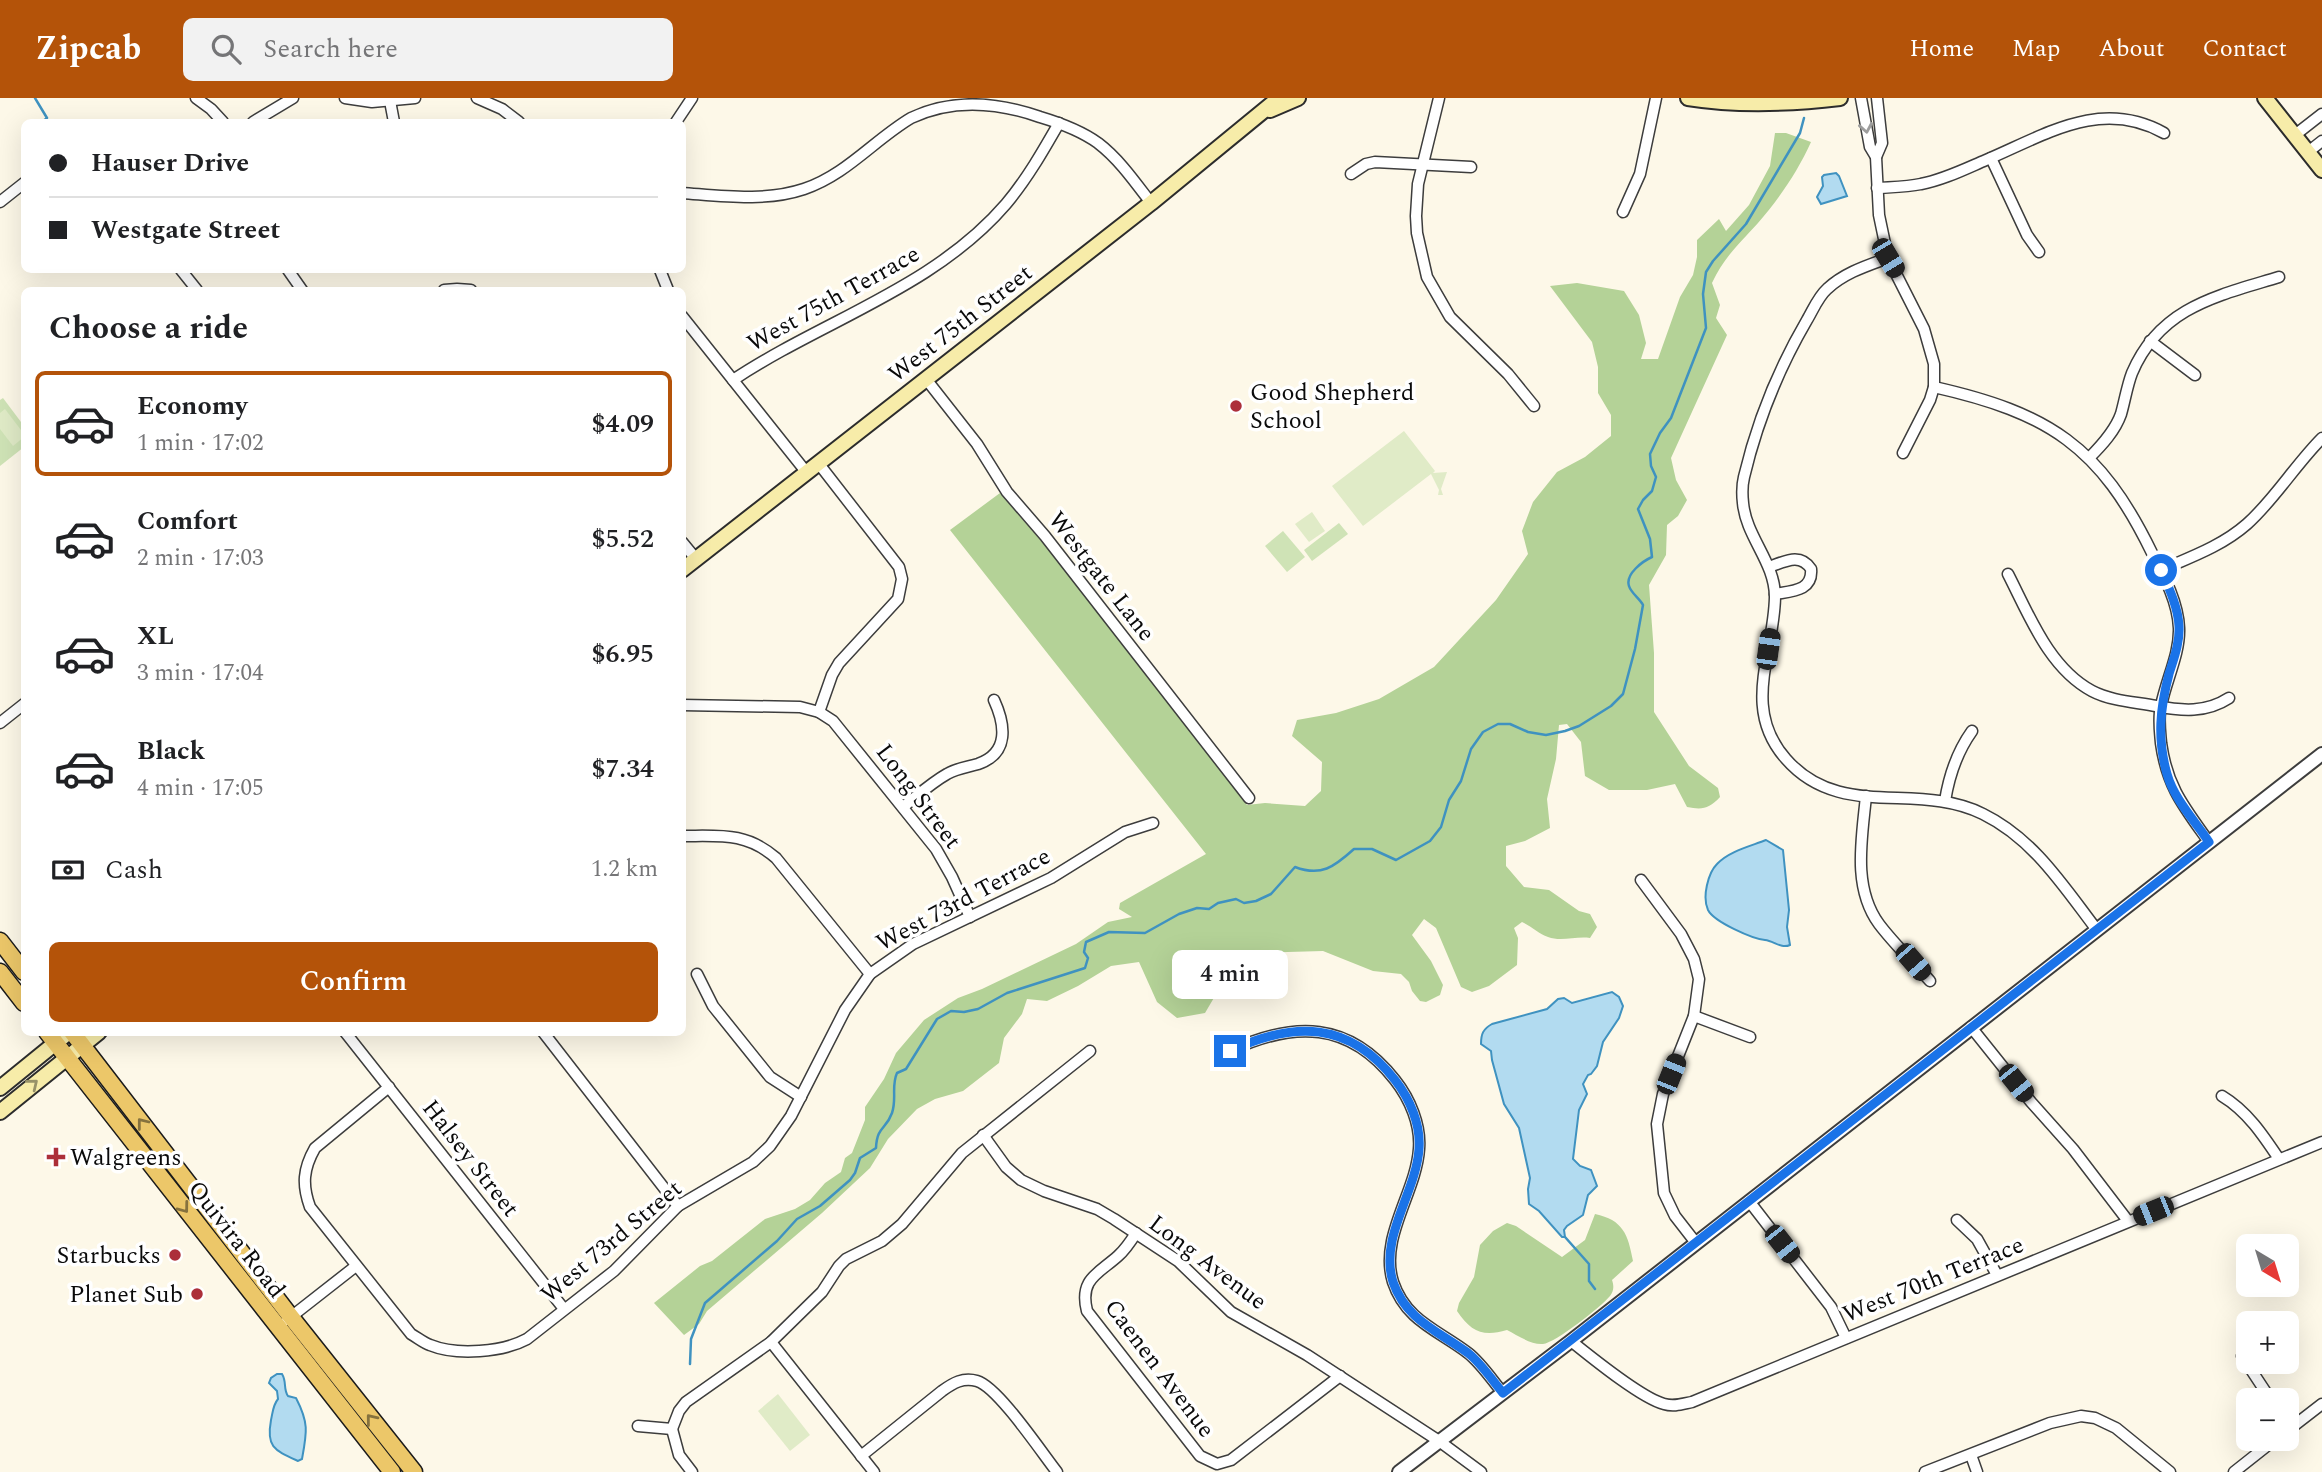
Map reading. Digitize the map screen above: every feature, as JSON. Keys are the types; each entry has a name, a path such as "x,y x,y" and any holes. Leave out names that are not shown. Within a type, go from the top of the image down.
{"main road":[{"name":"West 75th Street","path":"686,567 1151,203 1279,98"},
{"name":"West 75th Street","path":"1265,111 1298,98"},
{"path":"1688,98 1771,103 1840,98"},
{"path":"2265,98 2322,170"},
{"path":"0,941 21,968"},
{"path":"0,972 21,999"},
{"path":"0,1088 65,1037"},
{"name":"Quivira Road","path":"65,1037 67,1058 165,1183 414,1472"},
{"name":"Quivira Road","path":"65,1037 179,1172 392,1472"},
{"path":"0,1112 67,1058"},
{"path":"165,1183 179,1172"}],"street":[{"path":"196,98 220,119"},
{"path":"258,119 293,98"},
{"path":"345,98 390,102 415,98"},
{"path":"477,98 496,101 516,119"},
{"path":"678,119 692,98"},
{"path":"1439,98 1418,184 1416,225 1427,277 1450,317 1508,374 1534,406"},
{"path":"1623,212 1640,174 1656,98"},
{"path":"1861,98 1870,147 1876,158"},
{"path":"1877,98 1882,143 1876,158 1877,188 1879,215 1888,258 1930,346 1934,364 1934,387 1919,425 1903,453"},
{"path":"390,102 393,119"},
{"path":"686,193 759,198 784,195 806,188 841,170 913,117 959,103 993,103 1059,123 1082,133 1113,156 1151,203"},
{"path":"1877,188 1920,184 1990,158 2088,111 2131,114 2149,121 2164,133"},
{"path":"2295,135 2322,114"},
{"name":"West 75th Terrace","path":"733,380 782,350 885,297 953,252 988,223 1006,203 1029,174 1059,123"},
{"path":"2308,152 2322,141"},
{"path":"1990,158 2026,235 2039,252"},
{"path":"1351,174 1366,164 1375,162 1471,167"},
{"path":"0,202 21,185"},
{"path":"1888,258 1847,274 1824,292 1816,303 1781,370 1743,478 1743,506 1752,534 1769,567 1775,594 1761,694 1768,730 1786,759 1813,783 1839,793 1945,801 1982,813 2026,843 2042,859 2097,930"},
{"path":"183,273 195,287"},
{"path":"2090,457 2104,443 2118,422 2132,373 2150,341 2166,323 2212,298 2279,277"},
{"path":"686,321 807,473"},
{"path":"2150,341 2194,375"},
{"name":"Westgate Lane","path":"926,379 977,444 1007,492 1045,536 1249,798"},
{"path":"1934,387 2011,408 2052,428 2090,457 2128,507 2161,570 2177,610 2179,635 2159,725 2167,776 2209,842"},
{"path":"2161,570 2220,544 2236,533 2260,510 2322,438"},
{"path":"686,705 800,707 819,712 839,663 898,599 902,579 899,567 819,464"},
{"path":"686,547 696,559"},
{"path":"1769,567 1796,559 1804,561 1811,569 1811,579 1804,588 1775,594"},
{"path":"2008,573 2052,653 2070,675 2092,691 2161,707 2198,710 2217,706 2229,698"},
{"path":"903,807 946,774 987,760 998,749 1003,737 1003,725 994,700"},
{"path":"0,723 21,706"},
{"name":"Long Street","path":"819,712 833,721 847,736 936,849 970,917"},
{"path":"1945,801 1960,748 1972,731"},
{"path":"1399,1472 1571,1341 2322,754"},
{"path":"1866,796 1861,855 1862,879 1867,901 1878,923 1930,981"},
{"name":"West 73rd Terrace","path":"725,1178 753,1161 783,1130 845,1010 870,974 913,944 1051,878 1125,832 1153,823"},
{"path":"686,836 739,838 765,848 870,974"},
{"path":"1641,880 1681,934 1694,959 1699,979 1695,1016 1660,1102 1657,1136 1668,1206 1696,1243"},
{"path":"697,974 713,1006 770,1077 801,1097"},
{"path":"1695,1016 1751,1037"},
{"path":"1971,1027 2073,1149 2128,1222"},
{"path":"1230,1051 1284,1031 1314,1031 1346,1038 1384,1066 1406,1094 1418,1126 1420,1146 1416,1169 1389,1253 1393,1282 1413,1317 1470,1355 1503,1393"},
{"name":"Halsey Street","path":"348,1036 564,1309"},
{"path":"546,1036 678,1206"},
{"path":"692,1472 679,1455 672,1429 686,1402 771,1342 822,1292 846,1259 882,1241 902,1224 961,1153 1090,1051"},
{"name":"West 73rd Street","path":"389,1087 322,1140 309,1158 305,1171 305,1194 310,1207 411,1334 431,1345 446,1349 487,1351 515,1345 527,1339 614,1270 678,1206 725,1178"},
{"path":"2222,1096 2253,1123 2279,1159"},
{"name":"Long Avenue","path":"983,1135 1006,1167 1021,1180 1097,1209 1136,1233 1178,1261 1231,1312 1288,1343 1340,1376 1481,1472"},
{"name":"West 70th Terrace","path":"1571,1341 1596,1362 1653,1399 1675,1406 1692,1402 2322,1142"},
{"path":"1749,1201 1831,1307 1846,1338"},
{"path":"1957,1220 1977,1239 1997,1275"},
{"name":"Caenen Avenue","path":"1136,1233 1118,1256 1094,1276 1086,1288 1084,1301 1087,1311 1200,1456 1217,1464 1231,1460 1340,1376"},
{"path":"284,1323 356,1266"},
{"path":"771,1342 874,1472"},
{"path":"861,1456 942,1391 967,1379 978,1381 995,1393 1057,1472"},
{"path":"2299,1419 2322,1404"},
{"path":"1925,1472 2065,1418 2081,1416 2095,1418 2116,1428 2170,1472"},
{"path":"638,1426 672,1429"},
{"path":"2234,1472 2261,1451"},
{"path":"1971,1455 1977,1472"}],"green space":[{"path":"1775,133 1786,133 1811,142 1781,194 1727,258 1712,283 1720,305 1716,318 1727,335 1671,458 1676,480 1687,500 1678,516 1667,525 1666,555 1649,585 1654,653 1654,712 1689,766 1718,788 1720,797 1705,808 1697,808 1687,807 1675,784 1647,790 1609,790 1585,776 1581,742 1567,724 1559,725 1556,759 1547,799 1550,828 1525,841 1506,846 1506,866 1524,887 1549,890 1579,911 1590,914 1597,927 1590,938 1558,939 1545,936 1522,922 1514,928 1518,938 1517,965 1489,986 1472,992 1461,987 1436,928 1424,919 1412,935 1431,961 1443,985 1440,995 1426,1002 1420,1001 1401,974 1373,971 1323,951 1246,953 1218,971 1215,996 1205,1013 1177,1018 1157,1002 1139,962 1111,966 1047,1001 1027,999 1022,1014 1004,1038 999,1063 963,1091 935,1099 917,1109 888,1139 870,1168 822,1213 707,1311 699,1324 684,1335 654,1303 765,1219 795,1209 810,1200 825,1183 841,1172 845,1158 852,1153 865,1120 865,1107 884,1079 896,1053 924,1020 958,998 1076,944 1108,922 1132,917 1119,909 1120,903 1206,854 950,530 1000,493 1054,556 1247,805 1265,803 1305,806 1321,791 1322,762 1292,736 1297,720 1336,713 1379,699 1434,667 1496,600 1528,554 1522,531 1533,502 1557,472 1585,457 1611,436 1611,415 1598,393 1598,367 1592,342 1550,286 1577,283 1624,291 1639,315 1646,343 1641,359 1658,359 1680,297 1693,275 1697,240 1719,219 1726,231 1749,205 1770,166"},
{"path":"3,398 21,422 21,449 0,466 0,400"},
{"path":"5,409 21,430 21,439 13,446 0,429 0,413"},
{"path":"1404,431 1435,471 1433,473 1447,472 1441,489 1443,495 1438,495 1439,490 1431,474 1363,526 1332,486"},
{"path":"1312,512 1325,531 1309,542 1295,524"},
{"path":"1339,523 1348,534 1312,561 1304,550"},
{"path":"1283,531 1305,557 1287,572 1265,546"},
{"path":"1595,1214 1612,1220 1623,1230 1633,1261 1612,1280 1610,1296 1588,1316 1557,1338 1543,1344 1529,1341 1507,1330 1484,1333 1467,1324 1462,1318 1457,1311 1459,1303 1474,1277 1480,1245 1493,1231 1507,1223 1516,1226 1562,1257 1585,1240"},
{"path":"778,1394 810,1435 790,1451 758,1411"}],"water":[{"path":"1836,173 1847,196 1821,204 1817,197 1823,186 1822,177"},
{"path":"1766,840 1783,850 1789,910 1787,927 1790,945 1787,946 1752,937 1734,929 1712,915 1706,905 1707,886 1717,864 1734,852"},
{"path":"1612,992 1619,997 1623,1006 1619,1018 1603,1042 1597,1066 1583,1084 1587,1094 1579,1110 1573,1159 1580,1166 1591,1170 1597,1186 1588,1195 1583,1215 1567,1226 1564,1230 1565,1237 1562,1237 1539,1211 1529,1204 1530,1178 1519,1128 1504,1104 1491,1051 1481,1044 1481,1037 1492,1024 1547,1009 1558,999 1564,998 1572,1003"},
{"path":"277,1374 282,1374 288,1396 296,1398 305,1421 304,1450 302,1459 298,1461 283,1454 271,1442 271,1420 278,1399 277,1391 269,1383"}],"waterway":[{"path":"35,98 46,119"},
{"path":"690,1364 691,1339 705,1303 777,1241 797,1219 820,1206 850,1180 860,1158 876,1148 878,1136 892,1113 897,1073 906,1069 937,1019 951,1011 978,1009 1007,993 1085,968 1088,958 1084,952 1086,942 1109,932 1145,933 1179,914 1197,908 1209,909 1218,903 1236,899 1244,903 1256,901 1271,894 1295,867 1312,871 1327,869 1354,849 1372,849 1396,860 1430,841 1441,827 1449,800 1461,781 1471,749 1483,732 1498,724 1510,724 1528,732 1546,735 1565,731 1579,726 1611,706 1623,694 1643,605 1630,589 1628,581 1636,568 1652,557 1650,539 1638,509 1652,491 1656,477 1650,454 1671,418 1706,328 1703,294 1706,272 1746,224 1800,133 1804,118"},
{"path":"1565,1237 1589,1264 1589,1281 1595,1289"}],"place":[{"name":"Good Shepherd School","path":"1236,406"},
{"name":"Walgreens","path":"56,1157"},
{"name":"Starbucks","path":"175,1255"},
{"name":"Planet Sub","path":"197,1294"}],"route":[{"path":"1230,1051 1284,1031 1314,1031 1346,1038 1384,1066 1406,1094 1418,1126 1420,1146 1416,1169 1389,1253 1393,1282 1413,1317 1470,1355 1503,1393 2209,842 2174,791 2167,776 2163,756 2159,725 2161,707 2176,650 2179,625 2177,610 2161,570"}]}
